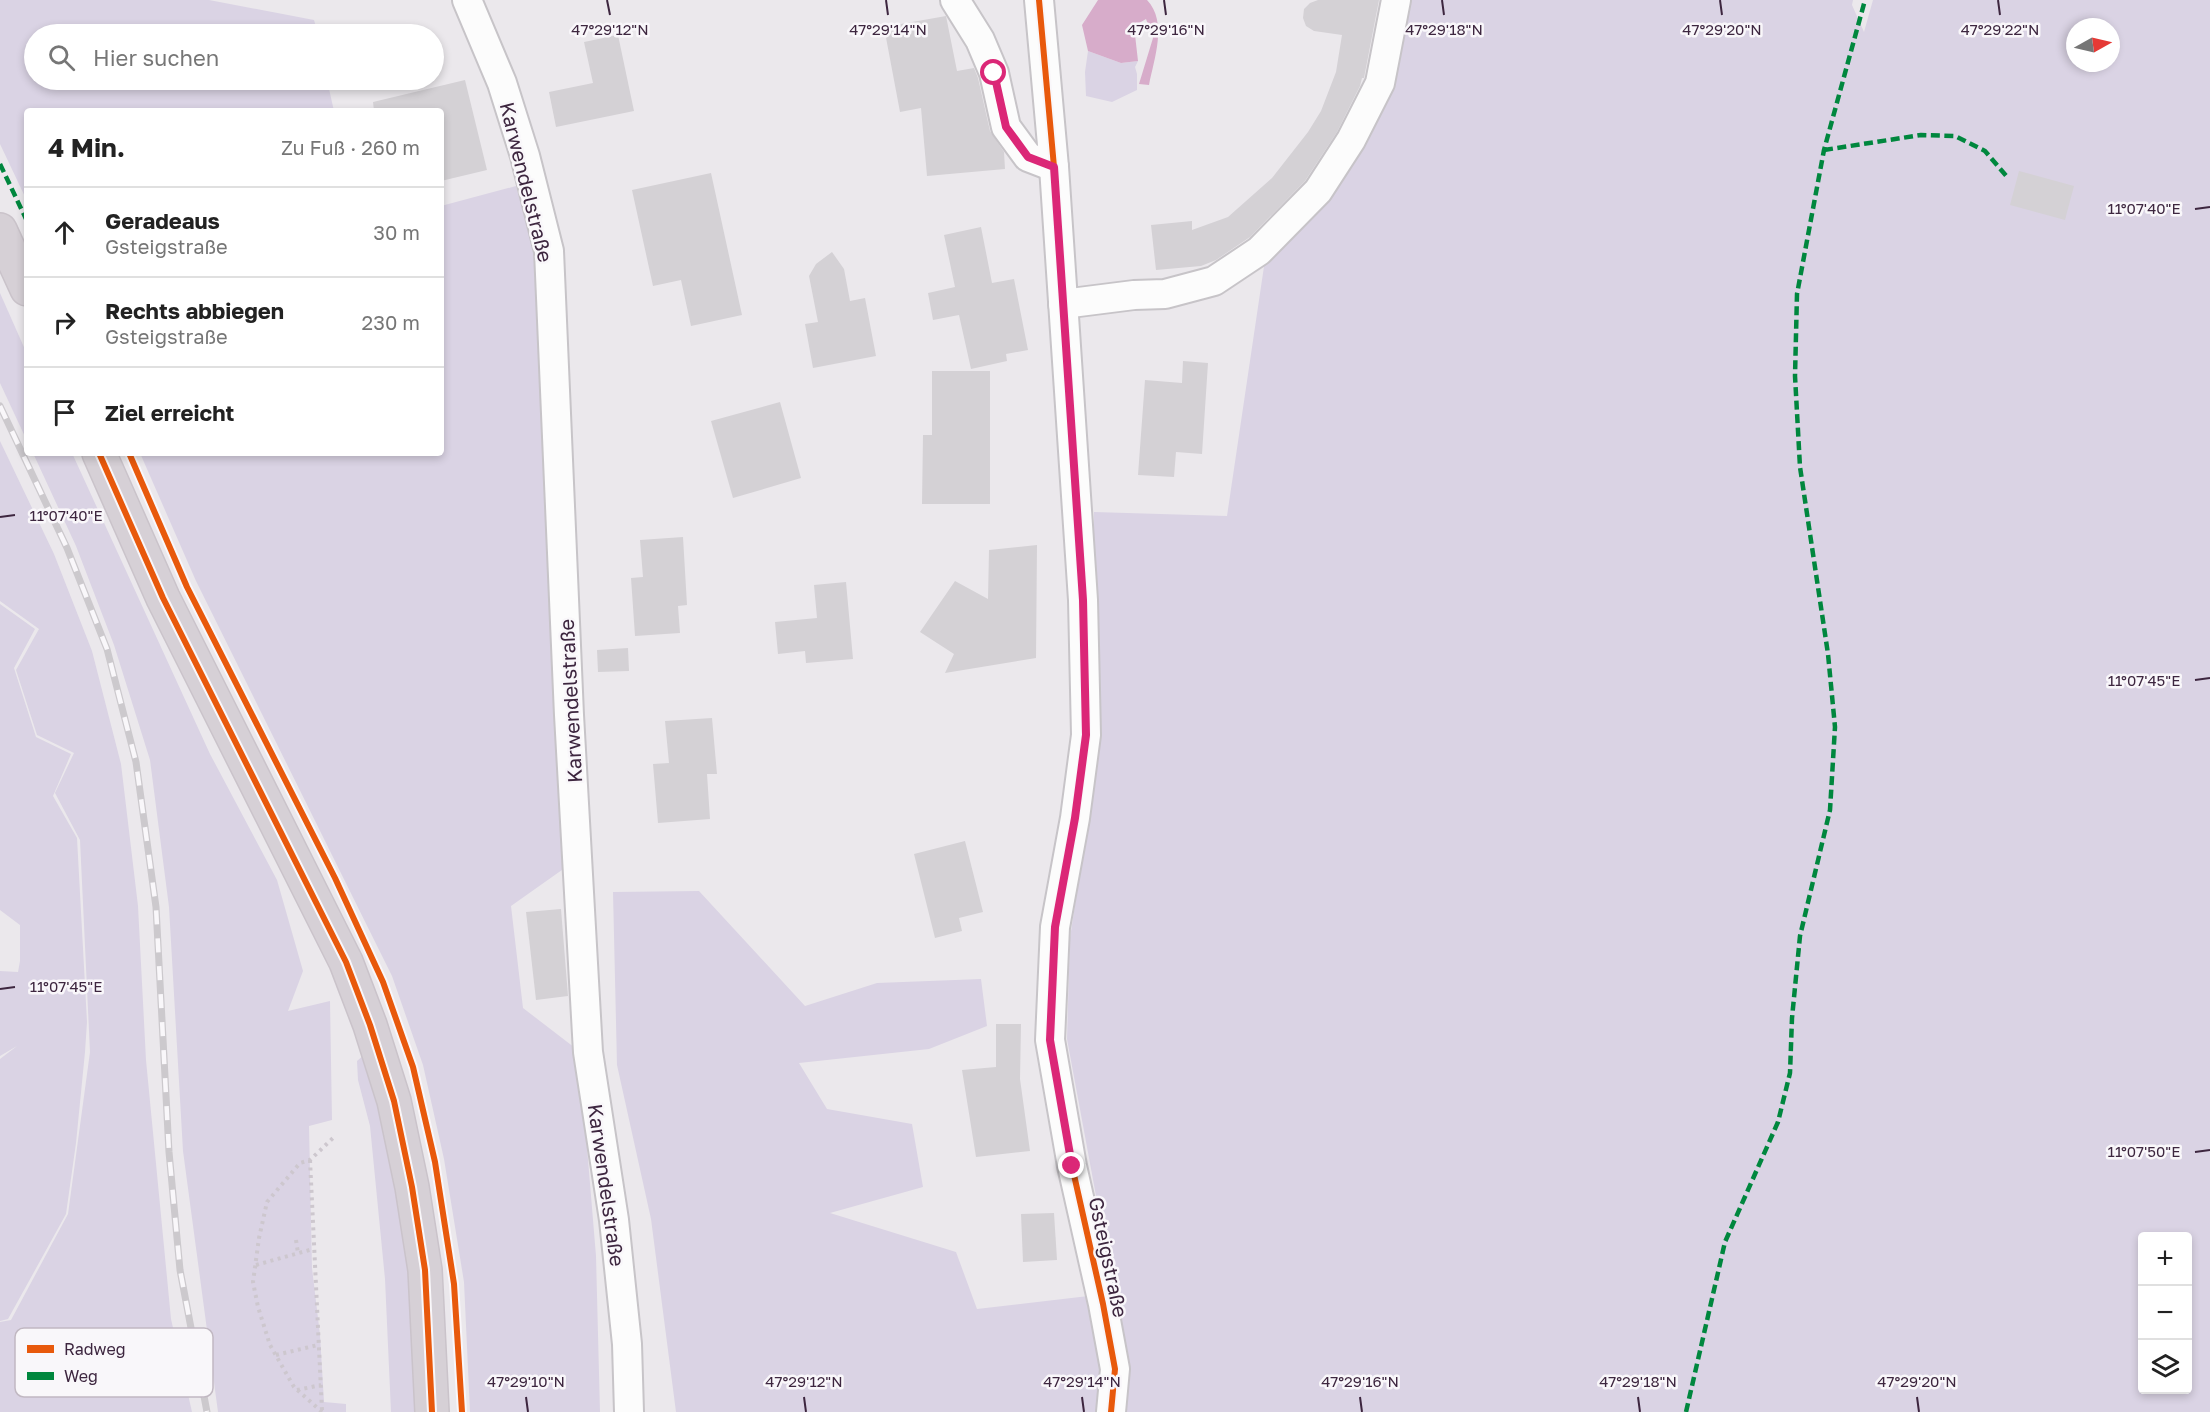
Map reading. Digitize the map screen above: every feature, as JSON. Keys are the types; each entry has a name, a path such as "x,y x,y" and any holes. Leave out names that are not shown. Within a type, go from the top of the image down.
{"main road":[{"path":"0,230 24,282"},
{"path":"100,456 163,598 346,962 370,1025 394,1101 426,1270 432,1412"}],"street":[{"name":"Karwendelstraße","path":"467,0 502,83 525,156 549,251 569,715 588,1052 614,1220 627,1344 629,1412"},
{"path":"955,0 980,40 994,73 1006,127 1028,157 1054,167"},
{"name":"Gsteigstraße","path":"1039,0 1054,167 1083,600 1086,735 1075,818 1055,927 1050,1040 1072,1166 1103,1304 1114,1369 1111,1412"},
{"path":"1064,304 1134,295 1165,294 1214,281 1259,251 1318,191 1351,140 1380,83 1396,0"}],"path":[{"path":"322,1412 297,1390 276,1355 258,1307 253,1282 267,1202 300,1163 310,1160 333,1138"},
{"path":"310,1160 322,1412"},
{"path":"296,1240 298,1253"},
{"path":"256,1265 314,1249"},
{"path":"276,1355 318,1345"},
{"path":"297,1390 307,1386 321,1385"}],"shaded area":[{"path":"0,0 209,0 314,20 315,24 24,24 24,90 329,90 333,108 24,108 24,195 0,144"},
{"path":"1098,0 1147,0 1153,9 1157,19 1158,41 1149,85 1139,84 1153,38 1146,19 1134,26 1138,61 1121,63 1088,51 1082,25"},
{"path":"1411,0 1853,0 1852,5 1864,32 1873,0 2210,0 2210,1412 676,1412 651,1219 617,1065 613,892 699,891 805,1006 877,983 981,979 987,1026 929,1049 799,1063 827,1109 912,1124 923,1187 830,1213 956,1252 977,1309 1114,1293 1067,1039 1070,938 1087,825 1092,733 1094,512 1227,516 1266,253 1400,46"},
{"path":"1088,51 1121,63 1138,61 1135,67 1137,90 1112,102 1086,96 1085,72"},
{"path":"516,186 535,253 569,865 511,906 523,1008 579,1051 596,1256 600,1412 470,1412 464,1282 444,1159 423,1065 392,976 196,581 141,456 444,456 444,205"},
{"path":"0,293 24,347 24,435 0,383"},
{"path":"0,441 54,554 92,651 121,764 138,906 146,1060 173,1328 15,1328 15,1397 189,1397 192,1412 0,1412 0,1322 11,1320 68,1214 90,1052 80,840 55,793 74,753 37,735 16,670 39,629 0,601"},
{"path":"34,456 73,456 210,754 277,880 303,971 288,1011 330,1001 332,1120 309,1126 312,1268 320,1335 324,1402 346,1404 346,1412 218,1412 213,1375 213,1328 207,1328 183,1151 169,907 150,760 114,645 76,546"},
{"path":"0,604 35,629 14,668 36,737 71,754 53,796 77,838 87,1022 76,1143 66,1214 8,1319 0,1321 0,1059 17,1046 0,1056 0,971 18,972 20,925 0,910"},
{"path":"364,1055 371,1061 410,1239 418,1412 391,1412 385,1279 370,1126 358,1080 357,1061"}],"building":[{"path":"1318,0 1379,0 1364,78 1337,132 1305,181 1250,237 1216,260 1201,266 1156,270 1151,225 1192,221 1192,230 1228,217 1272,178 1308,132 1321,111 1336,72 1342,35 1314,31 1306,26 1303,18 1304,9 1310,3"},
{"path":"946,16 957,71 974,68 990,131 1004,152 1005,169 927,176 921,108 900,112 884,27"},
{"path":"618,35 634,111 556,127 549,92 593,83 584,42"},
{"path":"465,80 487,170 444,180 444,108 374,108 373,102 423,90 444,90 444,85"},
{"path":"2019,171 2074,186 2065,220 2010,205"},
{"path":"711,173 742,315 691,326 681,280 653,286 632,190"},
{"path":"981,227 992,283 1014,279 1028,350 1006,354 1007,361 971,369 959,315 933,320 928,293 955,287 944,235"},
{"path":"832,252 844,269 850,301 865,298 876,356 813,368 805,324 818,322 809,276 816,264"},
{"path":"1183,361 1208,363 1202,454 1176,452 1174,477 1138,475 1145,380 1182,383"},
{"path":"932,371 990,371 990,504 922,504 923,435 932,435"},
{"path":"780,402 801,478 733,498 711,421"},
{"path":"683,537 687,605 678,606 680,633 635,636 631,578 643,577 640,540"},
{"path":"1037,545 1036,658 945,673 954,654 920,632 955,581 988,599 989,550"},
{"path":"846,582 853,659 806,663 805,651 778,654 775,622 817,618 814,585"},
{"path":"628,648 629,671 598,672 597,650"},
{"path":"712,718 717,774 707,774 710,819 658,823 653,764 669,763 665,721"},
{"path":"965,841 983,912 959,918 962,931 935,938 914,854"},
{"path":"561,909 568,996 536,1000 526,912"},
{"path":"996,1024 1021,1024 1020,1079 1030,1151 976,1157 962,1070 996,1067"},
{"path":"1054,1213 1057,1260 1023,1262 1021,1214"}],"railway":[{"path":"0,406 67,548 107,649 136,762 156,907 169,1152 180,1270 191,1328"},
{"path":"204,1397 207,1412"}],"marked path":[{"path":"1686,1412 1725,1242 1778,1122 1790,1073 1792,1018 1800,936 1830,810 1835,727 1828,654 1800,467 1795,376 1797,294 1824,150 1865,0"},
{"path":"1824,150 1921,135 1955,136 1985,151 2008,178"},
{"path":"0,164 24,215"}],"cycle path":[{"path":"1039,0 1054,167 1083,600 1086,735 1075,818 1055,927 1050,1040 1072,1166 1115,1369 1111,1412"},
{"path":"100,456 163,598 346,962 370,1025 394,1101 412,1187 425,1270 432,1412"},
{"path":"130,456 187,587 335,878 383,982 413,1067 435,1162 454,1284 462,1412"}],"route":[{"path":"994,73 1006,127 1028,157 1054,167 1083,600 1086,735 1075,818 1055,927 1050,1040 1072,1166"}]}
